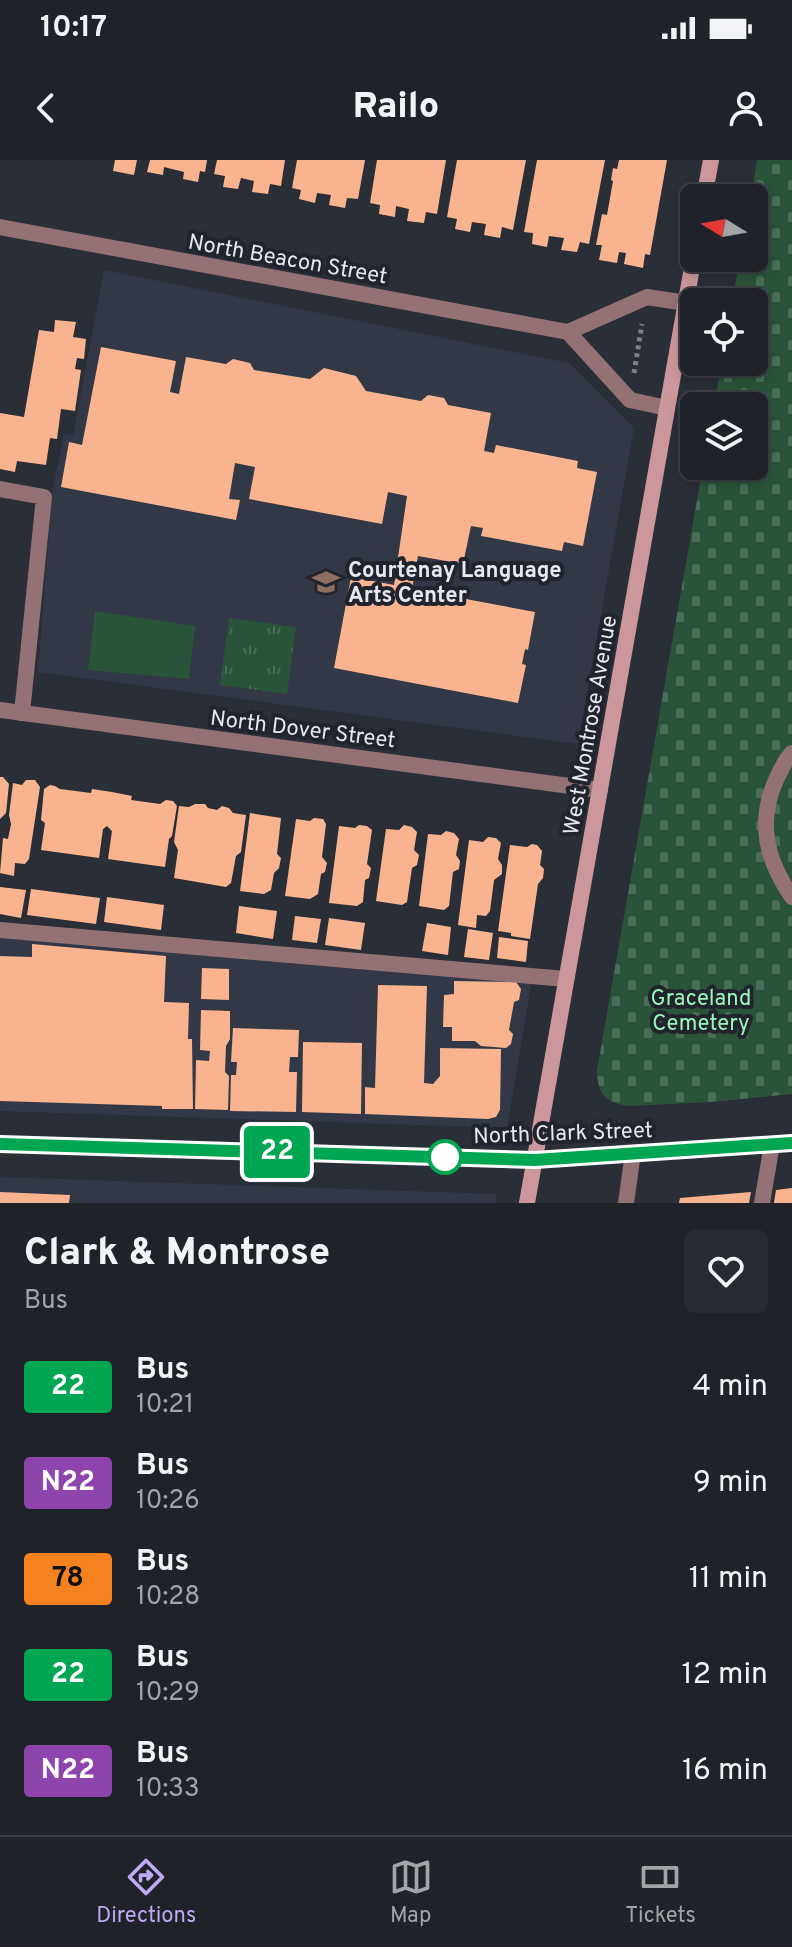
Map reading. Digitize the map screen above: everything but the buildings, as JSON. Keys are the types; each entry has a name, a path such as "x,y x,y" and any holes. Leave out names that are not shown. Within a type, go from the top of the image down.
{"main road":[{"path":"707,184 711,160"},
{"name":"West Montrose Avenue","path":"527,1203 680,336"},
{"name":"North Clark Street","path":"0,1144 535,1160 792,1143"}],"street":[{"name":"North Beacon Street","path":"0,227 568,332"},
{"path":"667,408 630,400 568,332 647,297 680,302"},
{"path":"0,489 44,497 22,713"},
{"name":"North Dover Street","path":"0,710 600,790"},
{"path":"792,753 785,760 770,793 765,827 769,855 792,897"},
{"path":"0,930 566,979"},
{"path":"762,1203 772,1144"},
{"path":"626,1203 633,1153"}],"path":[{"path":"633,378 643,319"}],"shaded area":[{"name":"Courtenay Language Arts Center","path":"104,270 569,363 634,428 578,744 38,672 52,493 64,434 73,435"},
{"path":"0,935 532,979 507,1128 0,1111"},
{"path":"0,1177 497,1194 495,1203 0,1203"}],"green space":[{"name":"Graceland Cemetery","path":"757,160 792,160 792,1094 628,1106 613,1102 604,1095 597,1070 701,480 768,480 768,392 717,392 719,376 768,376 768,288 735,288 737,272 768,272 768,184 753,184"},
{"path":"95,611 195,626 189,679 88,670"},
{"path":"229,618 296,627 287,694 220,685"}],"bus line":[{"name":"22","path":"0,1144 535,1160 792,1143"}],"place":[{"name":"Courtenay Language Arts Center","path":"326,582"}]}
